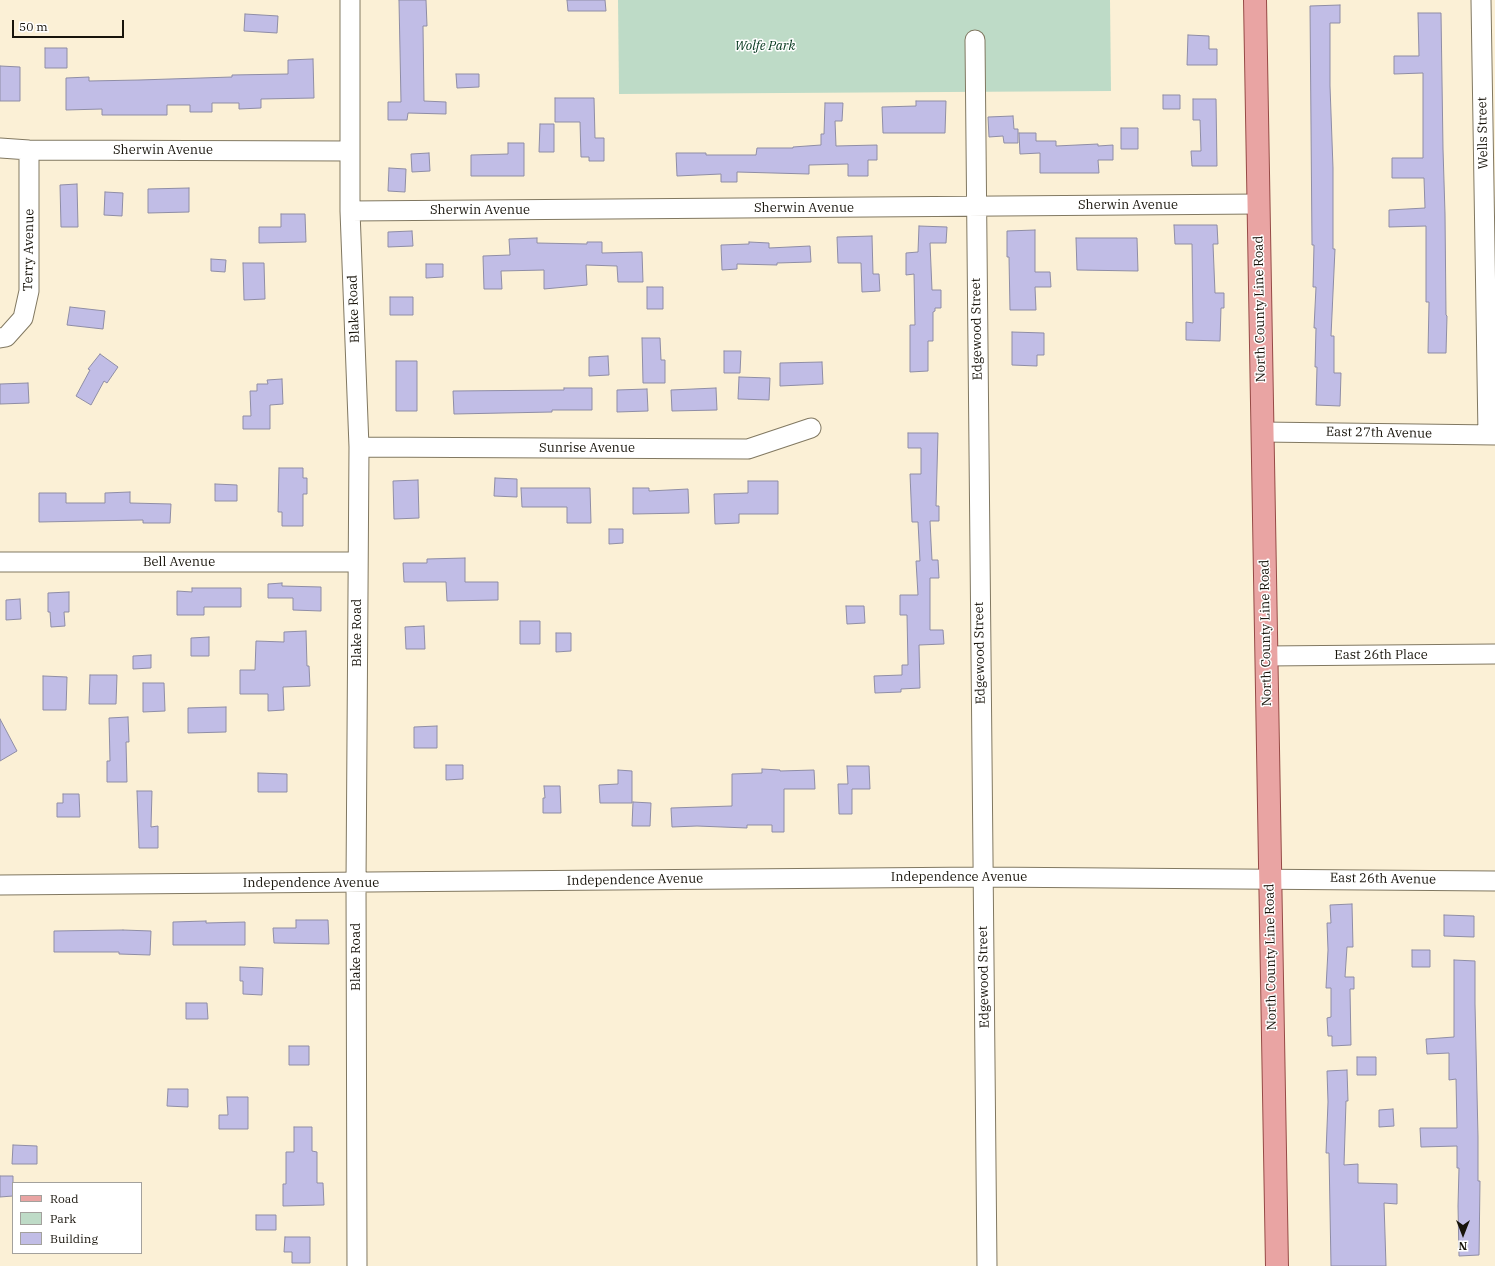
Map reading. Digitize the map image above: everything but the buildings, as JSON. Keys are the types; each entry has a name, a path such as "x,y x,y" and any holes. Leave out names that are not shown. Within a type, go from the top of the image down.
{"main road":[{"name":"North County Line Road","path":"1255,0 1277,1266"}],"street":[{"name":"Blake Road","path":"350,0 350,211 359,447 357,562 356,882 357,1266"},
{"name":"Wells Street","path":"1481,0 1491,435"},
{"name":"Edgewood Street","path":"975,40 987,1266"},
{"name":"Sherwin Avenue","path":"0,148 29,150 350,150"},
{"name":"Terry Avenue","path":"0,338 6,337 23,318 29,291 29,150"},
{"name":"Sherwin Avenue","path":"350,211 1259,204"},
{"name":"Sunrise Avenue","path":"359,447 748,449 811,428"},
{"name":"East 27th Avenue","path":"1262,432 1491,435"},
{"name":"Bell Avenue","path":"0,562 357,562"},
{"name":"East 26th Place","path":"1266,656 1495,654"},
{"name":"Independence Avenue","path":"0,885 982,876 1270,878"},
{"name":"East 26th Avenue","path":"1270,878 1495,881"}],"green space":[{"name":"Wolfe Park","path":"618,0 1110,0 1111,91 619,94"}]}
